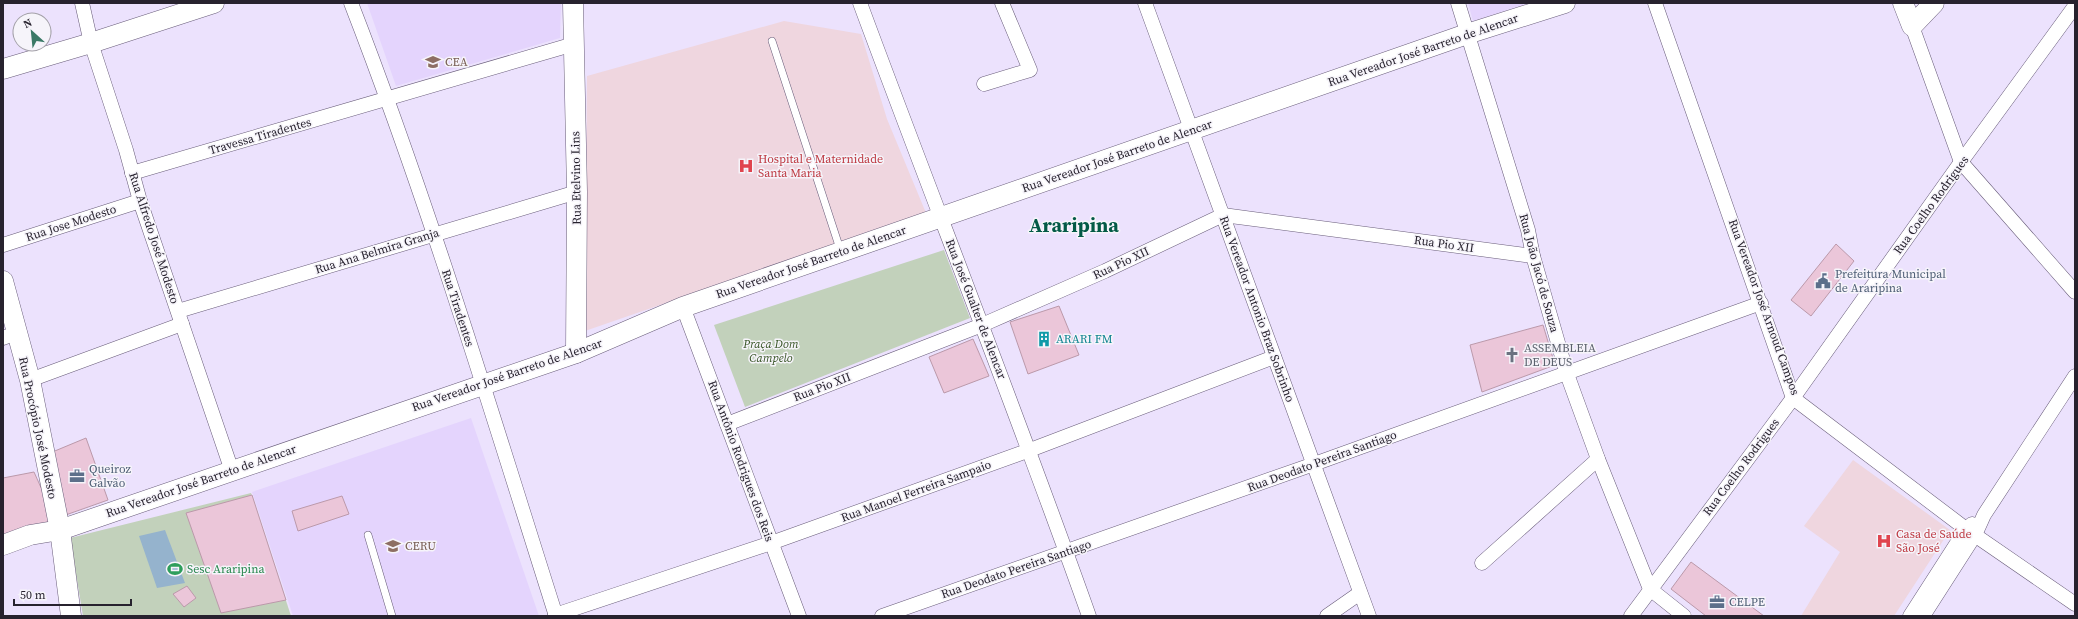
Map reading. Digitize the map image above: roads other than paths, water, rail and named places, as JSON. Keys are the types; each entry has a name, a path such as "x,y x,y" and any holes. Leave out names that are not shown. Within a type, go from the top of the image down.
{"main road":[{"path":"3,69 91,43 214,3"},
{"name":"Rua Etelvino Lins","path":"574,3 577,192 576,353"},
{"name":"Rua Vereador José Barreto de Alencar","path":"60,530 576,353 684,307 940,217 1467,34 1565,3"},
{"path":"1903,3 1912,26 1934,3"},
{"name":"Rua Procópio José Modesto","path":"3,281 9,336 30,380 60,530 71,616"},
{"path":"3,545 30,535 60,530"},
{"path":"3,558 60,530"}],"street":[{"name":"Rua Alfredo José Modesto","path":"82,3 91,43 126,150 140,201 232,471"},
{"name":"Rua Tiradentes","path":"351,3 388,99 434,234 556,616"},
{"name":"Rua José Gualter de Alencar","path":"860,3 940,217 1030,450 1089,616"},
{"path":"984,84 1030,70 1002,3"},
{"name":"Rua Vereador Antonio Braz Sobrinho","path":"1145,3 1314,464 1368,616"},
{"name":"Rua João Jacó de Souza","path":"1458,3 1528,230 1567,374 1598,459 1650,589 1684,616"},
{"name":"Rua Vereador José Arnoud Campos","path":"1655,3 1793,398 1970,532 2075,604"},
{"name":"Rua Coelho Rodrigues","path":"1631,616 1793,398 1961,162 2075,6"},
{"path":"1912,26 1961,162 2075,292"},
{"name":"Travessa Tiradentes","path":"132,173 574,44"},
{"name":"Rua Ana Belmira Granja","path":"30,380 180,317 434,234 577,192"},
{"name":"Rua Jose Modesto","path":"3,245 140,201"},
{"name":"Rua Pio XII","path":"728,424 982,325 1106,271 1223,215 1534,256"},
{"name":"Rua Deodato Pereira Santiago","path":"882,616 1567,374 1761,303"},
{"name":"Rua Antônio Rodrigues dos Reis","path":"684,307 799,616"},
{"name":"Rua Manoel Ferreira Sampaio","path":"556,616 771,543 1030,450 1274,358"},
{"path":"1910,616 1984,514 2075,376"},
{"path":"1482,563 1598,459"},
{"path":"1923,616 1970,532"},
{"path":"1327,616 1360,593"}],"lane":[{"path":"772,41 841,252"},
{"path":"368,535 392,616"}],"water":[{"path":"165,530 185,583 157,588 139,536"}],"place":[{"name":"CEA","path":"433,62"},
{"name":"Hospital e Maternidade Santa Maria","path":"746,166"},
{"name":"Prefeitura Municipal de Araripina","path":"1823,281"},
{"name":"ARARI FM","path":"1044,339"},
{"name":"ASSEMBLEIA DE DEUS","path":"1512,355"},
{"name":"Queiroz Galvão","path":"77,476"},
{"name":"Casa de Saúde São José","path":"1884,541"},
{"name":"CERU","path":"393,546"},
{"name":"Sesc Araripina","path":"175,569"},
{"name":"CELPE","path":"1717,602"}],"district":[{"name":"Araripina","path":"1074,225"}],"park label":[{"name":"Praça Dom Campelo","path":"771,351"}]}
